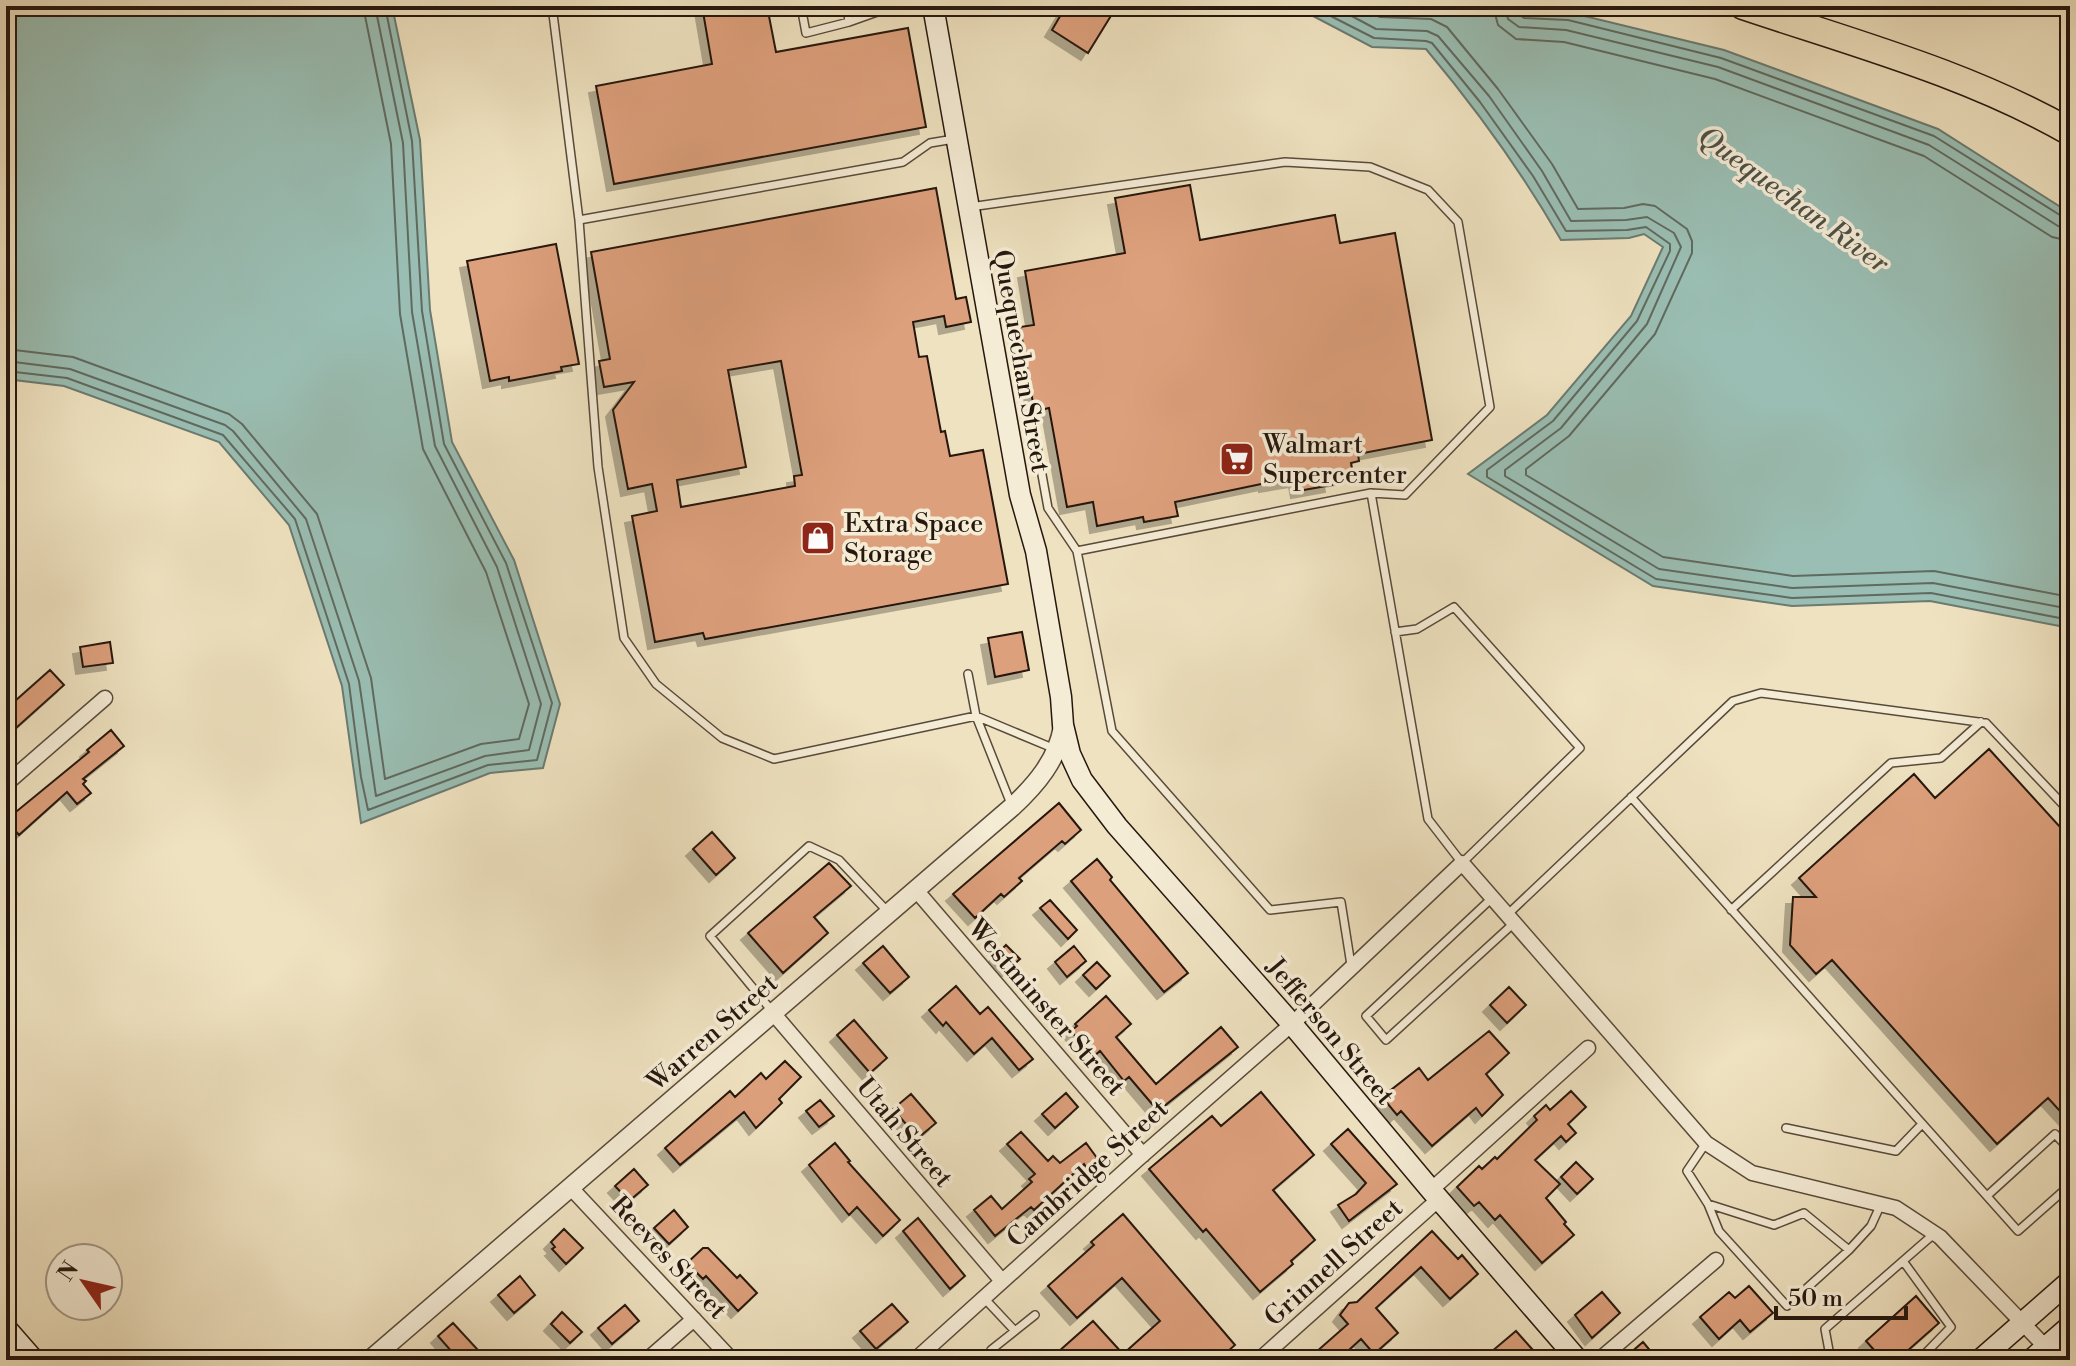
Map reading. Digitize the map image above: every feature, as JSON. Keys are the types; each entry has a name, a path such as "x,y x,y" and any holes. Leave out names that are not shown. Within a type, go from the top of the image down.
{"highway":[{"path":"1743,6 1942,74 2001,98 2070,132"}],"main road":[{"name":"Quequechan Street","path":"933,6 1020,495 1036,551 1063,725"},
{"name":"Jefferson Street","path":"1063,725 1075,768 1107,815 1292,1024 1576,1359"},
{"path":"1980,1360 2070,1281"},
{"path":"2045,1356 2070,1326"},
{"path":"6,1328 34,1360"}],"street":[{"path":"6,784 105,698"},
{"name":"Warren Street","path":"370,1360 1012,807 1038,779 1057,750 1063,725"},
{"name":"Cambridge Street","path":"915,1360 1292,1024 1462,863"},
{"path":"1462,863 1706,1143 1752,1173 1896,1208 1935,1233 2023,1323 2045,1356"},
{"name":"Westminster Street","path":"916,890 1143,1155"},
{"name":"Utah Street","path":"773,1013 1002,1281"},
{"name":"Grinnell Street","path":"1259,1360 1588,1048"},
{"name":"Reeves Street","path":"571,1188 732,1360"},
{"path":"1599,1360 1716,1260"},
{"path":"647,1360 694,1319"}],"lane":[{"path":"552,6 579,220 598,467 624,638 656,684 722,738 774,759 976,716 1057,750"},
{"path":"801,6 806,33 894,6"},
{"path":"847,6 849,22"},
{"path":"579,220 903,162 930,143 956,138"},
{"path":"968,207 1285,162 1370,167 1428,190 1458,222 1490,407 1405,495 1371,493 1077,551"},
{"path":"1031,414 1048,508 1077,551 1112,731 1270,910 1341,902 1351,968"},
{"path":"1371,493 1395,632 1428,819 1462,863 1580,748 1454,607 1417,629 1395,632"},
{"path":"968,674 976,716 1012,807"},
{"path":"1492,898 1366,1016 1386,1040 1631,797 1733,701 1761,693 1986,723 2070,812"},
{"path":"1731,910 1891,763 1941,758 1981,722"},
{"path":"1631,797 2018,1231 2070,1185"},
{"path":"773,1013 710,936 809,846 839,860 889,913"},
{"path":"1786,1128 1896,1151 1922,1124"},
{"path":"1988,1195 2055,1134 2070,1150"},
{"path":"1706,1143 1687,1171 1708,1204 1719,1231 1787,1306 1849,1250 1871,1226 1881,1204"},
{"path":"1708,1204 1774,1225 1804,1213 1849,1250"},
{"path":"1836,1360 1830,1356 1825,1329 1935,1233"},
{"path":"1903,1261 1951,1327 1919,1360"},
{"path":"984,1298 1015,1331"},
{"path":"998,1360 991,1350 1035,1315"}],"water":[{"path":"6,6 392,6 420,140 430,310 452,442 514,560 560,704 543,768 490,773 361,823 342,686 289,525 219,442 64,386 6,379"},
{"name":"Quequechan River","path":"1294,6 1486,6 1568,12 1724,50 1938,129 2070,213 2070,628 1930,601 1792,606 1653,586 1468,474 1547,415 1631,316 1663,247 1644,234 1629,238 1561,240 1498,142 1426,49 1372,47"}],"building":[{"path":"702,6 767,6 776,52 908,28 926,127 614,184 596,86 712,64"},
{"path":"1066,6 1117,6 1088,53 1052,30"},
{"path":"1190,185 1200,240 1335,215 1340,243 1395,233 1432,440 1358,454 1359,461 1351,463 1353,476 1331,480 1332,485 1298,491 1296,480 1266,483 1175,502 1178,516 1144,522 1143,517 1097,526 1093,502 1067,507 1049,408 1034,409 1020,327 1034,325 1025,271 1125,253 1115,198"},
{"path":"936,188 956,299 966,297 971,322 946,327 944,316 913,322 919,357 927,356 941,432 945,431 950,456 983,450 1008,584 705,639 703,633 655,642 632,516 657,511 652,484 628,489 613,410 634,382 604,387 599,361 610,359 591,252","holes":["781,361 802,475 794,476 795,486 681,507 677,480 746,467 728,370"]},
{"path":"556,244 579,364 561,367 562,371 509,381 509,377 490,381 467,261"},
{"path":"1022,632 1029,670 995,677 988,638"},
{"path":"110,642 113,663 83,667 80,647"},
{"path":"50,670 64,685 6,737 6,709"},
{"path":"111,730 124,746 83,779 86,781 83,784 91,793 77,804 67,792 19,835 6,820"},
{"path":"1989,749 2070,838 2070,1122 2048,1098 1997,1144 1832,960 1816,974 1790,945 1793,897 1816,897 1799,878 1914,774 1935,798"},
{"path":"1059,803 1081,830 1065,844 1062,841 1019,878 1022,881 1004,897 1001,894 975,918 953,894"},
{"path":"712,832 735,858 716,875 693,849"},
{"path":"1097,859 1112,877 1110,880 1188,973 1164,992 1071,881"},
{"path":"829,863 851,886 814,917 828,933 783,973 748,933"},
{"path":"1050,900 1077,930 1068,939 1040,908"},
{"path":"1006,945 1020,959 1007,971 994,957"},
{"path":"883,946 909,977 890,993 863,963"},
{"path":"1074,946 1086,961 1067,977 1055,962"},
{"path":"1097,962 1110,976 1096,989 1083,975"},
{"path":"956,986 980,1014 988,1007 1033,1059 1019,1070 992,1038 974,1054 946,1022 943,1026 929,1010"},
{"path":"1509,987 1526,1005 1507,1023 1490,1005"},
{"path":"1106,996 1131,1024 1116,1037 1156,1084 1221,1027 1238,1047 1158,1111 1129,1077 1124,1081 1100,1051 1093,1057 1071,1031"},
{"path":"854,1020 887,1058 870,1073 837,1035"},
{"path":"1489,1031 1509,1053 1486,1074 1503,1095 1482,1116 1476,1108 1432,1146 1401,1111 1397,1115 1382,1097 1419,1068 1428,1080"},
{"path":"785,1061 801,1077 779,1099 782,1103 756,1128 744,1112 680,1165 665,1148 730,1091 735,1097 761,1073 766,1079"},
{"path":"1571,1091 1586,1107 1568,1124 1576,1133 1566,1142 1561,1136 1535,1160 1560,1184 1546,1198 1574,1235 1542,1263 1500,1215 1495,1220 1479,1202 1474,1206 1457,1187 1479,1166 1482,1169 1495,1157 1497,1159 1537,1120 1534,1116 1546,1105 1550,1110"},
{"path":"1261,1092 1314,1155 1273,1190 1315,1240 1260,1292 1149,1169 1212,1116 1221,1126"},
{"path":"1066,1093 1078,1107 1055,1128 1042,1114"},
{"path":"911,1094 936,1123 918,1138 893,1109"},
{"path":"820,1100 834,1116 819,1127 806,1111"},
{"path":"1348,1129 1397,1184 1349,1221 1338,1205 1356,1194 1366,1183 1331,1144"},
{"path":"1021,1132 1048,1161 1053,1156 1060,1163 1086,1143 1097,1158 1086,1167 1084,1164 1034,1210 1031,1207 995,1236 974,1210 991,1196 1002,1209 1032,1182 1029,1179 1035,1174 1007,1144"},
{"path":"835,1143 900,1220 883,1236 857,1207 849,1215 809,1165"},
{"path":"1576,1162 1593,1179 1577,1194 1561,1177"},
{"path":"634,1169 648,1185 629,1201 615,1186"},
{"path":"674,1210 688,1227 669,1244 654,1228"},
{"path":"1123,1214 1235,1345 1218,1360 1049,1360 1093,1321 1123,1354 1160,1321 1122,1278 1077,1318 1048,1286"},
{"path":"918,1218 965,1276 950,1289 903,1231"},
{"path":"564,1229 583,1248 566,1264 552,1249 555,1247 551,1242"},
{"path":"1432,1231 1458,1259 1462,1255 1478,1274 1450,1299 1421,1267 1376,1308 1398,1333 1374,1354 1361,1339 1338,1360 1307,1360 1348,1324 1340,1315 1349,1303 1357,1302"},
{"path":"703,1248 708,1248 737,1278 740,1275 757,1293 738,1311 706,1276 703,1279 687,1263"},
{"path":"520,1276 535,1295 514,1313 498,1295"},
{"path":"1749,1286 1773,1313 1750,1332 1740,1320 1719,1339 1700,1317 1729,1292 1735,1298"},
{"path":"1602,1292 1620,1313 1592,1338 1575,1315"},
{"path":"1916,1296 1939,1323 1897,1360 1883,1360 1866,1341"},
{"path":"892,1304 908,1322 876,1349 860,1331"},
{"path":"625,1305 639,1321 612,1344 598,1328"},
{"path":"562,1312 582,1332 570,1343 551,1324"},
{"path":"453,1323 477,1349 472,1354 477,1360 459,1360 438,1336"},
{"path":"1516,1331 1532,1349 1519,1360 1498,1360 1491,1352"},
{"path":"1643,1342 1658,1360 1622,1360"}],"place":[{"name":"Walmart Supercenter","path":"1237,459"},
{"name":"Extra Space Storage","path":"818,538"}]}
